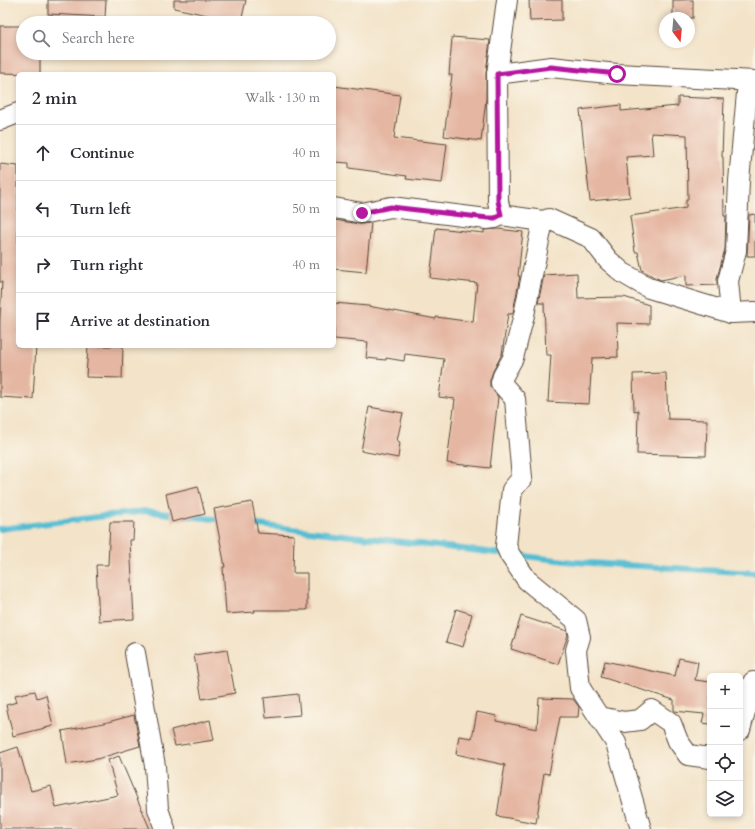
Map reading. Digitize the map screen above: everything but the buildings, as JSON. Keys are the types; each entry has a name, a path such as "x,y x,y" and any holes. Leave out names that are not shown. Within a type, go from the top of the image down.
{"street":[{"path":"501,215 498,201 497,74 507,0"},
{"path":"497,74 551,67 603,73 751,81 739,181 736,251 728,281 731,313"},
{"path":"0,120 16,114"},
{"path":"336,208 362,213 391,207 488,218 495,218 501,215 543,221 549,219 591,238 608,260 623,273 649,288 731,313 755,312"},
{"path":"543,221 524,315 513,358 502,376 501,383 515,399 522,478 512,490 506,546 510,555 527,580 576,620 580,637 576,650 580,688 616,743 641,829"},
{"path":"135,653 155,766 158,809 165,829"},
{"path":"743,719 753,682 755,682"},
{"path":"600,717 624,722 640,720 652,710 671,723 678,740 688,755 707,758"}],"waterway":[{"path":"0,529 146,511 177,515"},
{"path":"186,516 223,520"},
{"path":"250,524 505,554"},
{"path":"516,555 574,562 755,573"}],"route":[{"path":"362,213 391,207 488,218 495,218 501,215 498,201 497,74 551,67 617,74"}]}
